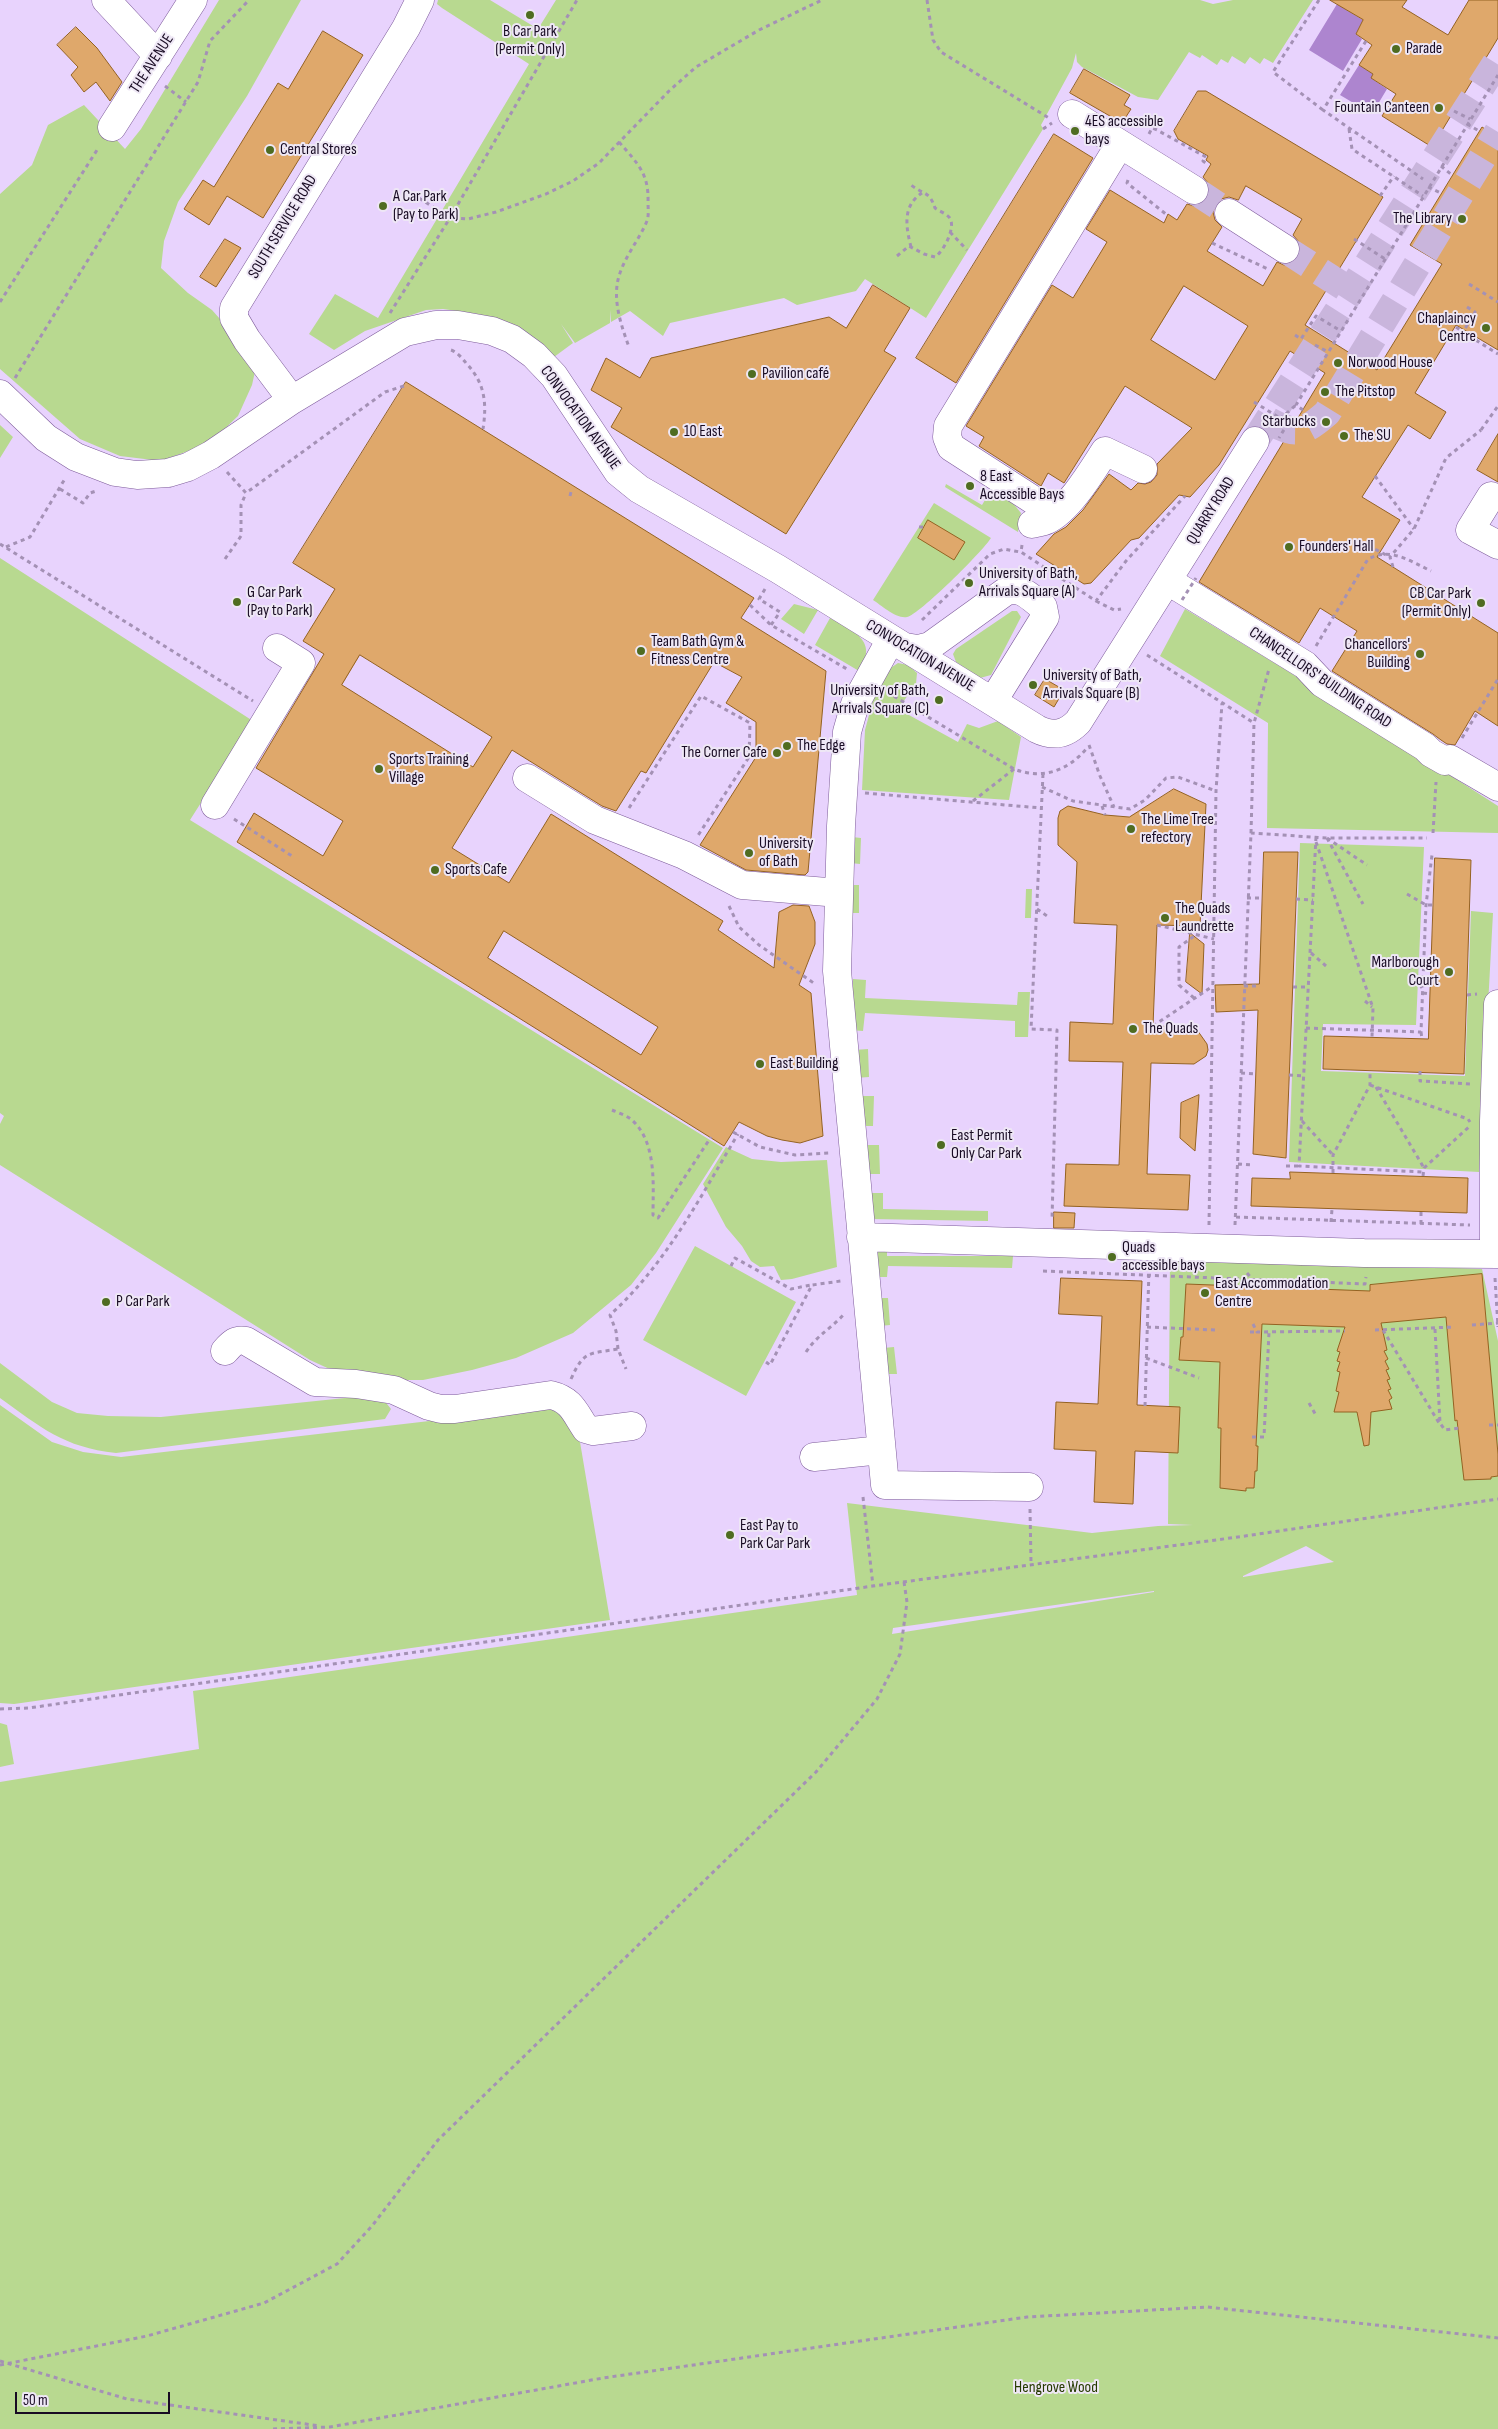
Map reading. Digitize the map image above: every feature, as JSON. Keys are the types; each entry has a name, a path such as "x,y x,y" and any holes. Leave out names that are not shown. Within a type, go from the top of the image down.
{"street":[{"path":"106,0 158,56"},
{"name":"THE AVENUE","path":"112,127 193,0"},
{"name":"SOUTH SERVICE ROAD","path":"292,400 260,359 234,318 234,308 406,28 420,0"},
{"path":"1080,119 1194,190"},
{"path":"1120,144 948,426 947,437 951,447 1036,528 1080,489 1105,451 1143,469"},
{"path":"1229,213 1285,249"},
{"name":"CONVOCATION AVENUE","path":"2,396 46,438 65,451 115,472 138,475 168,473 188,467 211,455 292,400 405,332 436,325 451,325 492,331 512,339 534,356 554,376 618,472 639,489 778,569 904,637 993,701 1044,732 1055,735 1069,732 1078,722 1128,644"},
{"name":"QUARRY ROAD","path":"1128,644 1175,590 1255,441"},
{"path":"1490,496 1470,530 1498,545"},
{"path":"993,701 1045,617 1043,607 1024,592 1011,590 1005,592 930,646 918,649 904,637 855,704 847,732 843,791 838,971 861,1237 886,1485 1029,1487"},
{"name":"CHANCELLORS' BUILDING ROAD","path":"1175,590 1293,658 1322,683 1439,756 1498,787"},
{"path":"215,805 301,662 277,648"},
{"path":"527,778 595,820 684,855 742,885 839,893"},
{"path":"861,1237 1364,1253 1496,1254 1483,1123 1498,1004"},
{"path":"225,1351 232,1343 239,1340 246,1341 315,1382 356,1384 394,1390 441,1409 455,1409 551,1395 562,1398 572,1404 586,1430 593,1432 632,1426"},
{"path":"814,1457 881,1450"}],"path":[{"path":"2,396 198,82 210,41 249,0"},
{"path":"389,314 450,218 577,0"},
{"path":"419,198 450,218 468,219 496,212 546,194 573,181 599,163 668,91 696,67 758,30 822,0"},
{"path":"927,0 933,40 941,52 1054,121 1080,119"},
{"path":"1319,0 1273,72 1348,128 1423,179"},
{"path":"1323,110 1366,41"},
{"path":"1360,52 1366,54"},
{"path":"1280,419 1296,405 1428,186 1498,75"},
{"path":"1454,110 1470,119"},
{"path":"1467,124 1479,131"},
{"path":"0,302 112,127"},
{"path":"1152,128 1206,157 1203,162 1207,164"},
{"path":"1348,128 1352,149 1423,196"},
{"path":"619,142 643,170 649,190 648,220 631,248 618,277 617,304 621,326 628,347"},
{"path":"1441,166 1452,175"},
{"path":"1380,196 1394,176"},
{"path":"1127,183 1167,215"},
{"path":"897,256 909,246 924,254 935,257 942,252 950,232 951,220 948,216 935,208 933,199 928,194 922,193 912,184"},
{"path":"1428,186 1442,192"},
{"path":"911,247 906,228 908,212 915,198 922,193"},
{"path":"950,232 967,250"},
{"path":"1354,239 1385,259"},
{"path":"1469,284 1498,302"},
{"path":"1463,332 1477,313 1467,307"},
{"path":"1295,335 1301,339 1316,316 1341,331"},
{"path":"1456,327 1498,354"},
{"path":"1315,344 1328,352"},
{"path":"445,348 454,351 477,375 484,391 483,429"},
{"path":"224,559 241,536 241,505 246,492 385,392 404,386"},
{"path":"1254,402 1288,423"},
{"path":"1296,405 1303,410"},
{"path":"1390,557 1414,529 1446,458 1481,430 1498,406"},
{"path":"222,467 246,492"},
{"path":"1375,476 1414,529"},
{"path":"6,548 30,537 60,488"},
{"path":"1096,601 1126,562 1185,496"},
{"path":"919,527 924,527"},
{"path":"1020,552 1036,528"},
{"path":"1360,542 1390,557 1393,567"},
{"path":"0,544 270,712"},
{"path":"904,637 990,554 1004,549 1020,552 1096,601 1114,610 1123,608"},
{"path":"1220,1249 1236,1217 1254,723 1262,687 1293,658 1368,559 1378,554 1396,554 1431,571"},
{"path":"771,625 780,612 758,599 778,569"},
{"path":"1175,590 1196,578"},
{"path":"1128,644 1254,723"},
{"path":"1434,833 1439,756 1498,679"},
{"path":"617,828 701,696 750,723 749,757 684,855"},
{"path":"1220,1249 1213,985 1216,791 1222,703"},
{"path":"1090,745 1100,776 1114,807"},
{"path":"974,801 1014,769"},
{"path":"1043,774 1031,1029 1057,1030 1052,1243"},
{"path":"1042,787 1073,801 1130,809 1145,800 1166,778 1178,777 1216,791"},
{"path":"843,791 1042,808"},
{"path":"215,805 292,856"},
{"path":"1102,806 1105,814"},
{"path":"1251,833 1316,838 1428,838"},
{"path":"1300,1166 1316,838"},
{"path":"1316,838 1373,1008 1372,1037"},
{"path":"1327,838 1367,865"},
{"path":"1327,838 1363,904"},
{"path":"1422,1039 1426,904 1432,855"},
{"path":"1406,894 1426,904 1433,905"},
{"path":"1247,898 1262,898"},
{"path":"1296,900 1313,900"},
{"path":"721,902 729,906 739,927 759,945 819,987"},
{"path":"1037,909 1048,916"},
{"path":"1157,925 1214,939"},
{"path":"1194,998 1179,985 1179,947 1197,934"},
{"path":"1310,952 1326,966"},
{"path":"1404,959 1423,991 1430,994"},
{"path":"1153,1026 1213,985"},
{"path":"1244,986 1259,986"},
{"path":"1293,987 1308,987"},
{"path":"1365,1002 1373,1008"},
{"path":"1306,1028 1421,1032"},
{"path":"1333,1173 1333,1155 1370,1085 1370,1071"},
{"path":"1420,1071 1420,1081 1470,1084 1471,1076"},
{"path":"1241,1073 1256,1074"},
{"path":"1289,1075 1304,1076"},
{"path":"1370,1085 1483,1123"},
{"path":"1375,1087 1424,1172"},
{"path":"612,1110 633,1120 643,1135 653,1171 653,1215 658,1218 710,1137"},
{"path":"1302,1121 1333,1155"},
{"path":"1286,1166 1424,1172 1483,1123"},
{"path":"733,1132 760,1147 795,1155 830,1152"},
{"path":"626,1368 618,1349 616,1331 610,1315 650,1272 680,1233 738,1134"},
{"path":"1238,1164 1252,1164"},
{"path":"1332,1209 1332,1222"},
{"path":"1421,1212 1421,1224"},
{"path":"1236,1217 1332,1222 1465,1225"},
{"path":"1145,1406 1150,1246"},
{"path":"1496,1254 1498,1327"},
{"path":"731,1266 736,1258 791,1289 841,1281"},
{"path":"1043,1271 1366,1284 1366,1277"},
{"path":"766,1362 770,1365 812,1285"},
{"path":"806,1352 815,1338 844,1314"},
{"path":"1472,1326 1498,1323"},
{"path":"1253,1324 1257,1332"},
{"path":"1147,1327 1215,1330"},
{"path":"1375,1330 1455,1327"},
{"path":"1436,1329 1440,1423"},
{"path":"1382,1330 1445,1430 1461,1428"},
{"path":"1250,1332 1345,1331"},
{"path":"1252,1437 1264,1437 1269,1332"},
{"path":"562,1398 582,1358 587,1355 618,1349"},
{"path":"1146,1358 1199,1378"},
{"path":"1309,1403 1317,1417"},
{"path":"1489,1425 1498,1425"},
{"path":"1029,1487 1031,1563"},
{"path":"0,1709 30,1708 1031,1563 1228,1538 1498,1498"},
{"path":"0,2364 147,2336 264,2303 337,2264 372,2226 438,2140 816,1772 877,1699 900,1654 907,1602 904,1582"},
{"path":"273,2429 330,2427 603,2378 1027,2317 1207,2307 1498,2338"},
{"path":"0,2361 127,2400 330,2427"}],"green space":[{"path":"219,0 301,0 247,96 178,202 164,241 161,268 188,293 212,310 243,345 256,367 252,385 238,416 210,443 161,461 120,456 80,439 0,369 0,194 32,165 48,125 84,105 125,149 141,129"},
{"path":"438,0 490,0 538,29 556,0 1200,0 1213,4 1233,0 1313,0 1273,63 1264,58 1260,64 1250,57 1245,64 1232,56 1228,63 1221,59 1217,65 1202,55 1200,58 1189,52 1158,100 1138,97 1082,67 1077,62 1076,53 1072,68 1041,125 1043,129 926,318 865,279 856,291 797,305 784,298 670,323 663,336 630,311 611,322 611,310 610,323 575,343 561,324 573,343 554,357 498,321 478,314 443,309 426,310 365,331 334,350 309,334 335,294 378,318 529,64 442,8 437,4"},
{"path":"0,425 13,437 0,458"},
{"path":"946,484 982,505 991,490 1012,502 1021,513 1018,532 945,487"},
{"path":"934,503 991,538 964,568 924,606 907,617 898,616 873,600"},
{"path":"0,558 253,721 190,820 723,1148 656,1253 631,1285 573,1333 516,1358 472,1370 423,1380 382,1380 336,1372 310,1360 0,1165 0,1124 4,1116 0,1113"},
{"path":"794,604 818,610 804,634 781,619"},
{"path":"1185,609 1286,670 1498,806 1498,833 1267,828 1268,723 1160,656"},
{"path":"1012,611 1017,611 1021,617 991,675 980,678 956,662 953,654 956,649"},
{"path":"830,618 855,633 865,644 864,661 859,671 815,645"},
{"path":"898,663 908,665 917,673 916,684 898,709 958,742 967,724 979,728 998,721 1021,737 1009,800 862,790 865,730 875,693 883,673"},
{"path":"852,837 861,838 860,864 850,863"},
{"path":"1300,843 1424,847 1416,1025 1323,1024 1321,1071 1465,1076 1471,911 1493,913 1479,1172 1289,1162"},
{"path":"850,885 859,885 859,913 850,913"},
{"path":"1026,889 1032,889 1031,918 1025,918"},
{"path":"853,979 866,980 865,998 1017,1005 1018,992 1030,992 1028,1037 1015,1037 1015,1021 865,1013 863,1031 850,1030"},
{"path":"868,1049 869,1077 855,1078 854,1050"},
{"path":"861,1096 874,1096 873,1126 861,1126"},
{"path":"866,1145 879,1145 880,1174 867,1174"},
{"path":"726,1147 752,1159 781,1162 827,1160 837,1267 792,1279 781,1280 774,1266 760,1267 751,1261 742,1246 726,1227 703,1184"},
{"path":"870,1193 883,1193 883,1209 988,1211 988,1221 870,1219"},
{"path":"695,1246 796,1302 746,1396 643,1340"},
{"path":"876,1249 887,1249 887,1256 1013,1256 1012,1268 888,1266 887,1277 876,1277"},
{"name":"Hengrove Wood","path":"1170,1257 1482,1269 1498,1341 1498,2429 0,2429 0,1782 199,1749 193,1691 857,1595 847,1503 1092,1533 1158,1526 1193,1525 1168,1524","holes":["1306,1546 1334,1562 1243,1577 1243,1576","1154,1592 892,1634 893,1628"]},
{"path":"879,1298 888,1298 890,1325 880,1326"},
{"path":"894,1347 897,1374 885,1374 883,1348"},
{"path":"0,1363 52,1402 77,1413 108,1416 161,1417 374,1395 383,1399 391,1409 385,1419 116,1453 81,1446 67,1441 41,1427 0,1398"},
{"path":"0,1405 52,1442 83,1452 121,1457 558,1406 580,1442 610,1620 14,1704 0,1703"},
{"path":"0,1723 7,1725 14,1764 0,1767"}],"shaded area":[{"path":"1337,4 1363,20 1356,34 1362,39 1343,71 1309,50"},
{"path":"1359,65 1373,74 1371,78 1387,89 1372,114 1340,95"}],"building":[{"path":"1330,0 1407,0 1402,7 1448,35 1469,0 1498,0 1498,38 1432,147 1382,116 1396,94 1371,78 1373,74 1359,65 1372,45 1356,34 1363,20"},
{"path":"76,27 97,48 122,82 110,101 96,82 84,92 71,75 78,67 57,45"},
{"name":"Central Stores","path":"323,31 363,55 263,218 227,196 209,225 184,209 203,180 214,187 278,83 288,89"},
{"path":"1084,69 1130,95 1124,105 1131,109 1122,123 1070,93"},
{"path":"1198,91 1206,91 1383,197 1305,325 1377,370 1442,264 1410,245 1482,127 1498,137 1498,350 1456,325 1415,393 1446,412 1430,439 1408,425 1362,497 1400,520 1377,557 1498,633 1498,726 1475,711 1455,745 1447,744 1332,671 1357,631 1320,608 1299,643 1199,582 1325,373 1290,351 1219,465 1190,497 1179,495 1139,538 1131,540 1091,583 1084,584 1036,554 1054,534 1066,527 1083,510 1109,474 1131,490 1138,483 1145,484 1151,482 1157,475 1157,464 1192,428 1125,386 1064,483 1048,473 1041,486 979,446 984,437 966,426 1052,285 1073,298 1107,242 1086,229 1110,190 1164,223 1168,214 1177,220 1187,204 1194,206 1201,204 1207,199 1210,190 1208,183 1203,177 1211,164 1206,160 1208,156 1178,139 1174,131","holes":["1246,186 1302,219 1293,235 1299,242 1301,250 1298,257 1292,263 1284,265 1277,262 1263,286 1207,251 1222,227 1215,220 1213,212 1216,205 1221,199 1229,197 1238,200","1184,286 1248,326 1215,380 1151,340"]},
{"path":"1054,134 1093,158 956,383 916,358"},
{"path":"225,239 241,248 216,287 200,277"},
{"path":"873,285 910,308 884,351 896,358 786,534 611,427 622,408 591,390 606,358 640,378 651,358 829,317 846,328"},
{"name":"Sports Training Village","path":"406,382 754,598 741,618 826,671 808,872 805,875 746,870 700,845 756,757 756,722 726,703 742,677 714,662 646,773 641,771 616,811 602,806 512,750 452,848 509,883 551,814 723,921 718,930 774,968 779,912 793,905 809,906 815,922 815,944 799,985 811,993 823,1136 800,1143 782,1140 767,1136 739,1122 724,1146 237,842 254,813 323,856 343,821 256,768 324,654 303,641 335,589 293,563","holes":["360,655 492,737 473,767 342,685","504,931 658,1027 641,1055 488,958"]},
{"path":"1498,434 1498,482 1477,470"},
{"path":"928,520 965,542 954,560 918,538"},
{"path":"1045,679 1064,690 1054,707 1035,695"},
{"name":"The Quads","path":"1174,789 1206,804 1200,926 1157,925 1153,1026 1195,1027 1207,1044 1208,1050 1206,1056 1194,1064 1151,1063 1147,1174 1190,1175 1188,1210 1064,1206 1066,1164 1119,1165 1123,1062 1069,1061 1070,1022 1113,1024 1117,925 1074,923 1077,862 1058,845 1058,818 1060,811 1068,806 1105,815 1129,817"},
{"path":"1264,852 1298,852 1286,1158 1253,1154 1258,1010 1216,1012 1215,985 1259,984"},
{"name":"Marlborough Court","path":"1435,858 1471,860 1464,1074 1323,1069 1324,1036 1428,1039"},
{"path":"1190,933 1204,944 1202,994 1186,982"},
{"path":"1199,1095 1195,1151 1180,1138 1181,1103"},
{"path":"1290,1172 1468,1178 1467,1213 1251,1206 1252,1178 1290,1179"},
{"path":"1054,1212 1075,1213 1074,1228 1054,1228"},
{"path":"1482,1274 1498,1454 1498,1476 1491,1477 1491,1479 1464,1480 1457,1420 1455,1421 1446,1317 1381,1323 1387,1350 1384,1351 1388,1359 1385,1361 1389,1369 1386,1370 1390,1379 1387,1380 1391,1389 1388,1390 1392,1398 1389,1400 1392,1409 1371,1412 1369,1445 1364,1446 1357,1412 1334,1412 1339,1392 1336,1391 1340,1372 1337,1371 1340,1362 1337,1361 1340,1352 1337,1351 1345,1327 1262,1324 1256,1446 1258,1446 1257,1471 1255,1471 1254,1488 1246,1488 1246,1491 1220,1488 1221,1428 1218,1428 1220,1362 1179,1360 1181,1337 1183,1337 1186,1284 1370,1291 1370,1285"},
{"path":"1061,1278 1142,1281 1137,1405 1180,1407 1178,1453 1135,1451 1133,1504 1094,1502 1096,1451 1054,1449 1056,1402 1098,1404 1102,1316 1059,1314"}],"tunnel":[{"path":"1255,441 1498,60"},
{"path":"1269,421 1286,429 1300,430 1312,425 1327,413 1498,132"},
{"path":"1194,190 1229,213"},
{"path":"1285,249 1352,292"}],"place":[{"name":"B Car Park (Permit Only)","path":"530,15"},
{"name":"Parade","path":"1396,49"},
{"name":"Fountain Canteen","path":"1439,108"},
{"name":"4ES accessible bays","path":"1075,131"},
{"name":"Central Stores","path":"270,150"},
{"name":"A Car Park (Pay to Park)","path":"383,206"},
{"name":"The Library","path":"1462,219"},
{"name":"Chaplaincy Centre","path":"1486,328"},
{"name":"Norwood House","path":"1338,363"},
{"name":"Pavilion café","path":"752,374"},
{"name":"The Pitstop","path":"1325,392"},
{"name":"Starbucks","path":"1326,422"},
{"name":"10 East","path":"674,432"},
{"name":"The SU","path":"1344,436"},
{"name":"8 East Accessible Bays","path":"970,486"},
{"name":"Founders' Hall","path":"1289,547"},
{"name":"University of Bath, Arrivals Square (A)","path":"969,583"},
{"name":"G Car Park (Pay to Park)","path":"237,602"},
{"name":"CB Car Park (Permit Only)","path":"1481,603"},
{"name":"Team Bath Gym & Fitness Centre","path":"641,651"},
{"name":"Chancellors' Building","path":"1420,654"},
{"name":"University of Bath, Arrivals Square (B)","path":"1033,685"},
{"name":"University of Bath, Arrivals Square (C)","path":"939,700"},
{"name":"The Edge","path":"787,746"},
{"name":"The Corner Cafe","path":"777,753"},
{"name":"Sports Training Village","path":"379,769"},
{"name":"The Lime Tree refectory","path":"1131,829"},
{"name":"University of Bath","path":"749,853"},
{"name":"Sports Cafe","path":"435,870"},
{"name":"The Quads Laundrette","path":"1165,918"},
{"name":"Marlborough Court","path":"1449,972"},
{"name":"The Quads","path":"1133,1029"},
{"name":"East Building","path":"760,1064"},
{"name":"East Permit Only Car Park","path":"941,1145"},
{"name":"Quads accessible bays","path":"1112,1257"},
{"name":"East Accommodation Centre","path":"1205,1293"},
{"name":"P Car Park","path":"106,1302"},
{"name":"East Pay to Park Car Park","path":"730,1535"}]}
